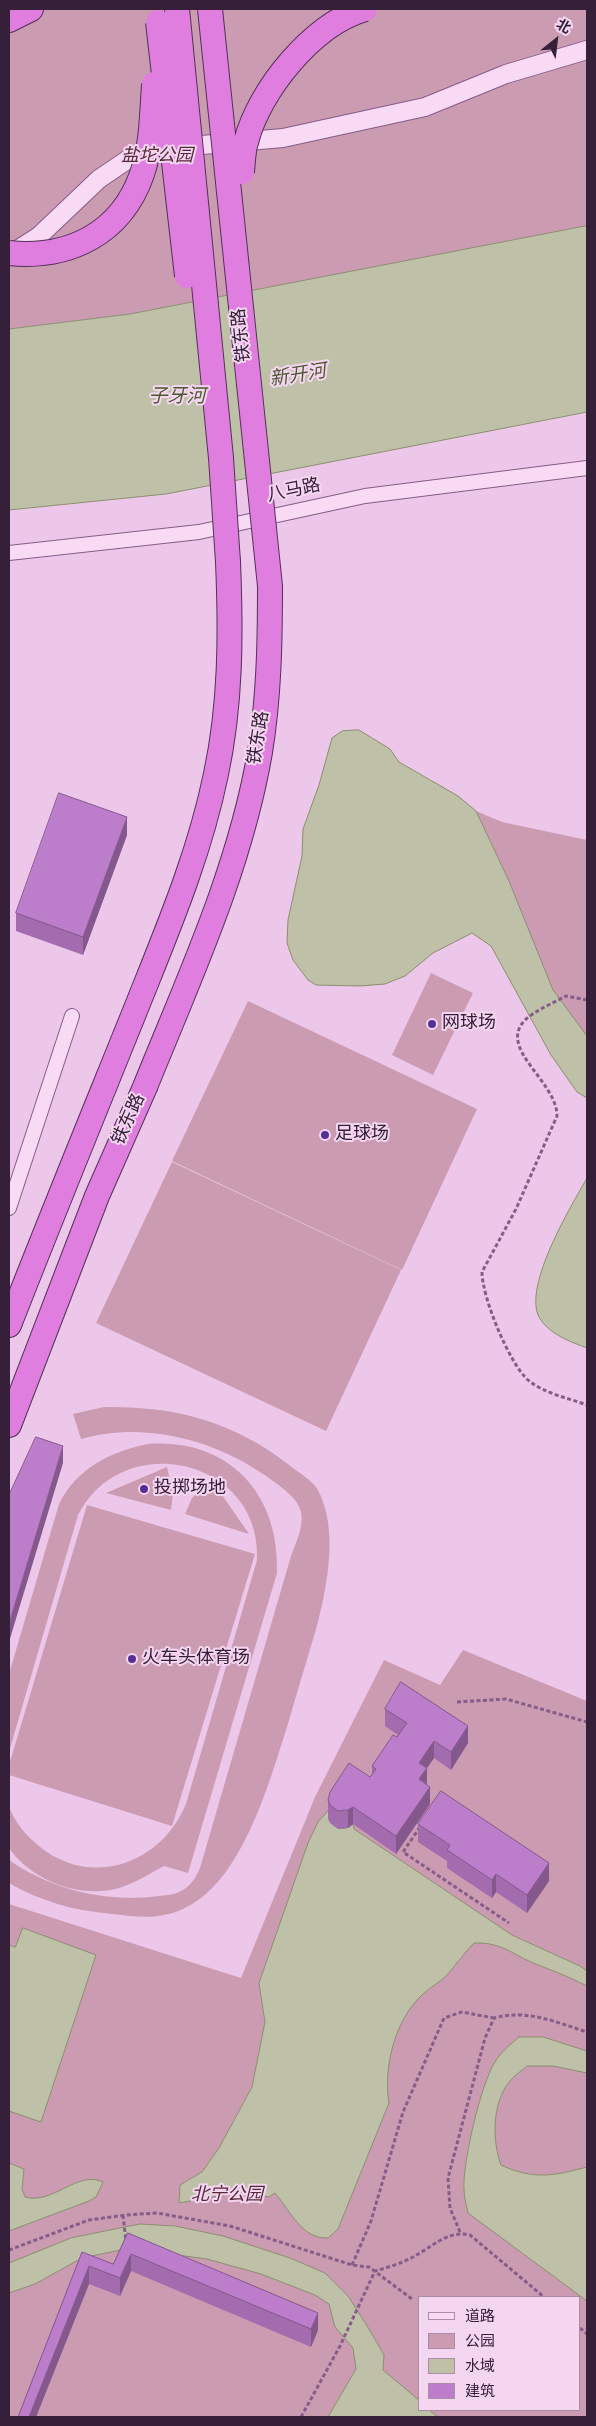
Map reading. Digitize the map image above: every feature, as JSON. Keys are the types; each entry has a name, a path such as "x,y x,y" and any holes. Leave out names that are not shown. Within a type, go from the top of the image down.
{"highway":[{"path":"9,20 31,9"},
{"name":"铁东路","path":"9,1325 175,912 204,830 216,774 226,708 231,615 221,458 177,9"},
{"name":"铁东路","path":"9,1425 97,1196 145,1087 226,883 248,807 266,710 270,654 270,586 210,9"},
{"path":"226,9 271,461 270,586"},
{"path":"242,172 246,142 256,113 287,64 328,28 355,12 366,9"},
{"path":"157,15 182,228 204,446 228,562"},
{"path":"9,254 45,254 65,250 85,242 116,218 129,201 142,174 149,145 157,15"}],"street":[{"path":"9,254 39,236 99,179 130,158 202,145 283,138 425,107 506,74 587,50"},
{"name":"八马路","path":"9,553 199,532 365,496 587,468"},
{"path":"9,1208 72,1016"}],"path":[{"path":"587,1000 566,996 526,1019 520,1027 517,1045 522,1055 550,1090 557,1108 557,1116 516,1210 482,1272 482,1284 488,1302 517,1368 528,1380 549,1392 587,1405"},
{"path":"457,1702 506,1699 587,1722"},
{"path":"424,1821 403,1852 509,1923"},
{"path":"352,2265 371,2220 404,2112 444,2018 462,2012 494,2018 512,2013 529,2014 587,2032"},
{"path":"460,2232 450,2208 448,2178 485,2038 494,2018"},
{"path":"9,2250 88,2220 157,2213 230,2226 352,2265 369,2267 412,2299"},
{"path":"123,2215 127,2249"},
{"path":"301,2417 340,2346 375,2272 409,2260 450,2235 460,2232 470,2235 543,2296"}],"green space":[{"name":"盐坨公园","path":"9,9 587,9 587,226 130,314 9,329"},
{"path":"359,730 390,749 399,762 458,796 476,811 502,822 587,840 587,1098 577,1092 551,1055 491,946 472,933 433,953 405,976 385,984 360,986 316,985 308,980 293,960 287,943 288,920 302,856 303,829 319,785 332,738 342,731"},
{"name":"网球场","path":"431,973 473,993 433,1075 392,1055"},
{"name":"足球场","path":"248,1001 477,1109 402,1270 172,1161"},
{"path":"172,1162 401,1270 326,1431 96,1323"},
{"name":"火车头体育场","path":"104,1407 155,1409 179,1413 202,1419 246,1437 268,1450 312,1483 318,1490 328,1521 328,1573 318,1622 287,1727 262,1802 237,1855 222,1877 204,1896 183,1909 157,1916 139,1917 99,1913 72,1908 46,1900 9,1883 9,1860 43,1879 81,1892 100,1896 140,1898 167,1895 179,1892 190,1884 200,1868 299,1534 302,1518 297,1503 282,1487 252,1467 206,1445 156,1433 106,1434 81,1439 73,1414"},
{"name":"火车头体育场","path":"148,1444 177,1445 203,1451 225,1461 244,1477 259,1496 270,1519 276,1545 277,1573 188,1873 164,1866 119,1888 104,1891 73,1889 44,1878 30,1870 9,1848 9,1807 25,1833 34,1842 59,1859 80,1866 102,1867 123,1864 142,1855 160,1842 175,1825 186,1804 257,1560 253,1525 237,1498 214,1478 186,1467 156,1464 126,1471 99,1488 78,1515 9,1752 9,1674 59,1504 66,1492 85,1471 121,1451"},
{"name":"投掷场地","path":"167,1467 173,1493 171,1510 106,1493"},
{"name":"投掷场地","path":"211,1479 249,1534 185,1514 192,1498"},
{"name":"火车头体育场","path":"87,1505 255,1554 172,1826 9,1775 9,1765"},
{"name":"北宁公园","path":"463,1650 587,1701 587,2417 9,2417 9,1904 241,1978 315,1797 384,1660 440,1685"}],"water":[{"name":"子牙河","path":"587,226 587,412 166,494 9,510 9,329 130,314"},
{"path":"359,730 390,749 399,762 458,796 476,811 509,881 553,990 587,1036 587,1098 577,1092 551,1055 491,946 472,933 433,953 405,976 385,984 360,986 316,985 308,980 293,960 287,943 288,920 302,856 303,829 319,785 332,738 342,731"},
{"path":"587,1178 587,1348 560,1337 548,1328 539,1317 536,1303 537,1286 551,1246"},
{"path":"330,1809 329,1820 337,1828 346,1828 353,1824 354,1829 512,1935 580,1966 587,1971 587,1986 498,1946 474,1943 446,1976 422,1995 413,2005 398,2031 393,2045 388,2074 389,2103 338,2229 328,2238 311,2234 304,2229 275,2193 269,2197 240,2192 179,2203 180,2185 202,2172 219,2148 252,2087 265,2022 259,1983 308,1843 318,1822"},
{"path":"23,1928 96,1955 41,2122 9,2111 9,1945 15,1947"},
{"path":"519,2037 543,2037 587,2051 587,2073 553,2066 527,2066 515,2076 503,2091 499,2101 495,2134 501,2165 513,2170 534,2175 544,2175 564,2173 587,2167 587,2301 468,2213 464,2193 464,2178 469,2144 484,2087 495,2062"},
{"path":"9,2163 24,2169 22,2189 25,2197 45,2196 84,2180 103,2182 96,2197 89,2201 9,2231"},
{"path":"140,2224 175,2226 223,2236 290,2258 325,2273 348,2296 369,2329 384,2355 383,2370 418,2399 418,2411 430,2411 438,2417 328,2417 356,2369 353,2348 335,2327 329,2304 315,2295 261,2274 207,2259 148,2251 135,2247 82,2258 35,2284 9,2293 9,2263 71,2238"}],"building":[{"path":"59,793 127,817 83,937 16,913"},
{"path":"36,1437 63,1446 9,1624 9,1495"},
{"path":"401,1682 468,1726 451,1752 434,1741 419,1763 427,1768 419,1779 430,1787 396,1836 353,1807 348,1810 338,1811 330,1805 328,1800 330,1792 349,1763 370,1777 376,1769 372,1766 393,1735 397,1737 407,1723 385,1709"},
{"path":"441,1791 549,1863 527,1895 496,1874 492,1880 447,1850 450,1845 418,1824"},
{"path":"128,2233 318,2313 311,2329 131,2254 120,2278 89,2266 29,2417 18,2417 82,2252 113,2264"}],"place":[{"name":"网球场","path":"432,1024"},
{"name":"足球场","path":"325,1135"},
{"name":"投掷场地","path":"144,1489"},
{"name":"火车头体育场","path":"132,1659"}],"water label":[{"name":"新开河","path":"298,377"}]}
